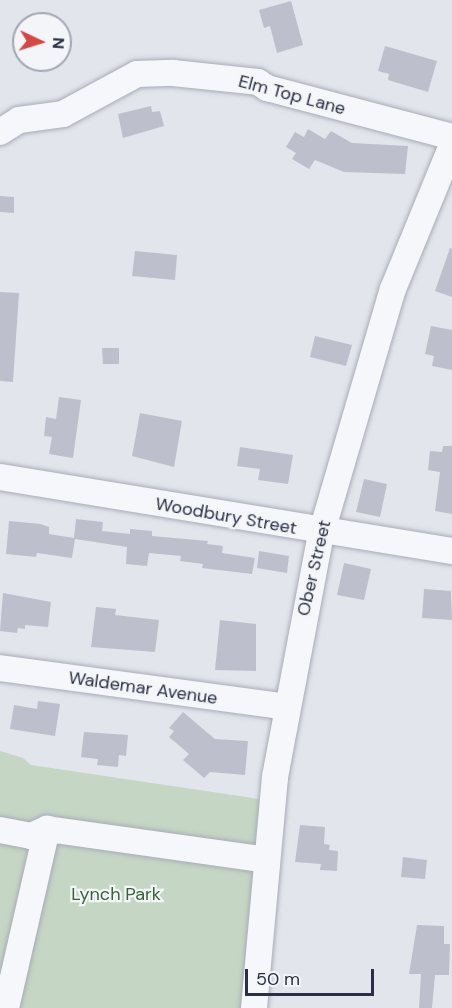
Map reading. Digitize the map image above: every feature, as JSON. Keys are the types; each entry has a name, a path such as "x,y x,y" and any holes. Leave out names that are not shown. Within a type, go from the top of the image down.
{"street":[{"name":"Elm Top Lane","path":"0,132 19,120 63,114 137,74 173,73 258,82 267,88 452,137"},
{"name":"Ober Street","path":"254,1008 267,860 287,707 321,533 371,358 445,181 452,145"},
{"name":"Woodbury Street","path":"0,477 321,533 452,551"},
{"name":"Waldemar Avenue","path":"0,668 287,707"},
{"path":"6,1008 47,829"},
{"path":"0,830 31,836 47,829 267,860"}],"green space":[{"name":"Lynch Park","path":"0,751 23,758 31,765 273,801 254,1008 0,1008"}],"building":[{"path":"291,1 303,45 277,53 270,26 264,28 259,10"},
{"path":"385,46 437,61 428,92 388,80 389,74 378,71"},
{"path":"151,106 152,112 160,111 164,126 123,138 118,114"},
{"path":"308,129 325,139 331,131 352,143 408,146 405,174 344,172 315,160 309,169 292,159 296,153 286,147 295,132 304,137"},
{"path":"0,196 14,197 14,213 0,212"},
{"path":"450,248 452,249 452,297 435,291"},
{"path":"135,251 177,255 175,280 132,276"},
{"path":"0,292 19,293 13,382 0,381"},
{"path":"431,326 452,330 452,370 432,366 434,356 425,354"},
{"path":"315,336 352,345 346,366 310,357"},
{"path":"102,348 119,348 119,364 103,364"},
{"path":"59,397 81,400 73,458 49,454 52,437 44,436 46,417 56,419"},
{"path":"140,413 182,421 174,467 132,456"},
{"path":"443,446 452,446 452,514 435,511 440,472 428,470 430,451 442,452"},
{"path":"240,447 293,455 288,484 258,480 260,469 237,466"},
{"path":"364,479 387,484 380,517 356,512"},
{"path":"76,519 103,522 102,531 130,534 130,529 152,531 152,536 208,541 207,544 223,546 222,553 255,558 252,574 202,568 203,564 180,561 181,556 149,553 147,566 126,564 127,547 75,539 72,558 37,553 36,557 6,554 9,521 41,524 49,527 49,534 74,538"},
{"path":"259,551 289,556 287,573 257,568"},
{"path":"344,563 371,569 364,600 337,595"},
{"path":"424,589 451,591 452,620 422,618"},
{"path":"3,593 51,602 48,627 25,625 25,629 18,628 17,633 0,631"},
{"path":"96,607 116,609 115,615 159,620 155,652 91,647"},
{"path":"220,620 256,624 256,671 215,670"},
{"path":"38,701 60,704 55,736 10,729 14,705 37,709"},
{"path":"183,712 215,739 248,741 245,775 210,772 204,778 183,760 189,754 169,737 174,731 169,728"},
{"path":"84,732 128,735 126,756 119,755 118,767 97,765 98,759 81,757"},
{"path":"300,825 325,827 324,844 330,845 329,850 338,851 337,871 320,870 321,864 295,862"},
{"path":"403,857 427,860 425,879 401,877"},
{"path":"417,925 444,926 444,944 450,944 449,975 435,975 432,1008 419,1008 421,974 409,974"}]}
